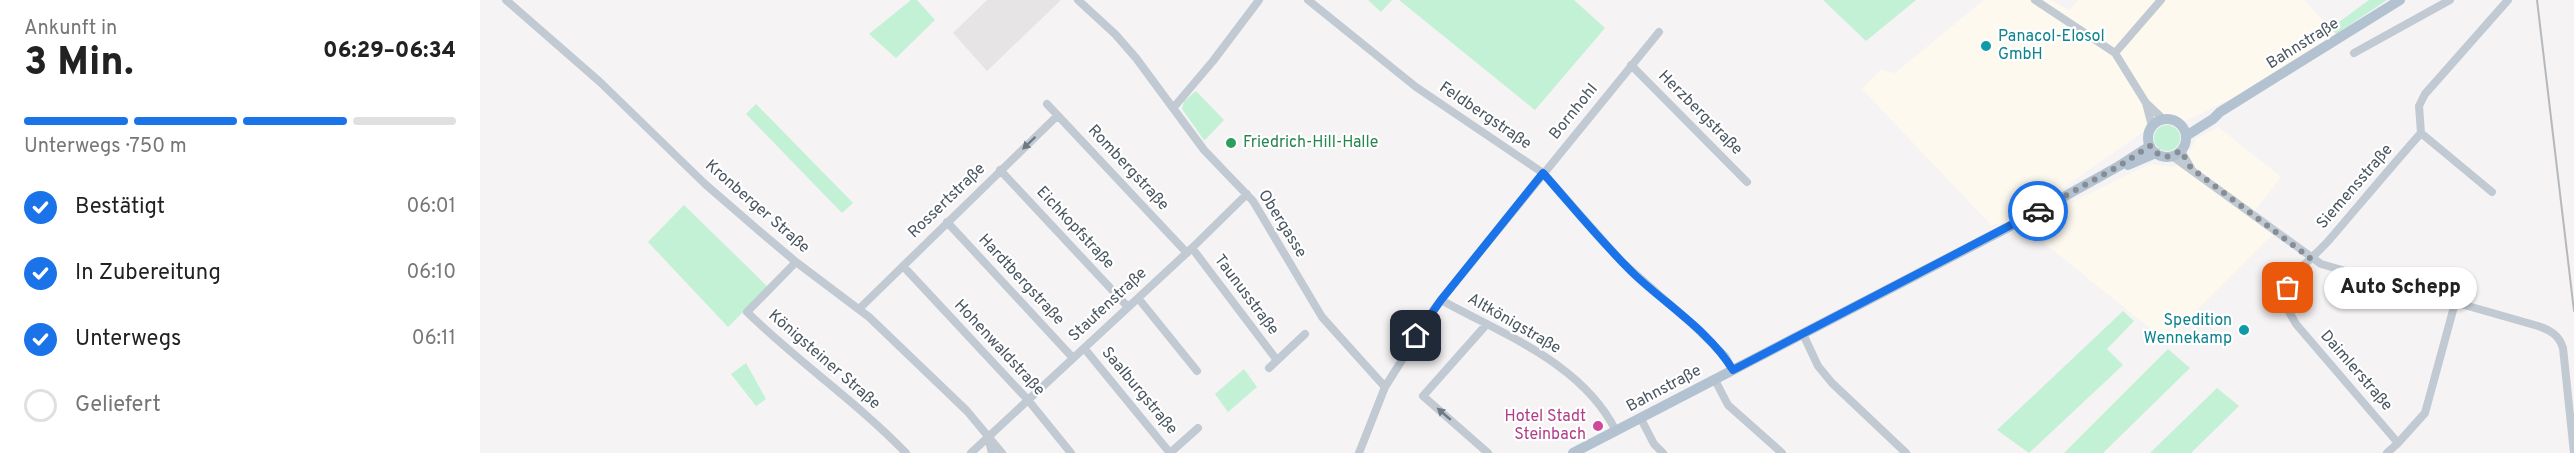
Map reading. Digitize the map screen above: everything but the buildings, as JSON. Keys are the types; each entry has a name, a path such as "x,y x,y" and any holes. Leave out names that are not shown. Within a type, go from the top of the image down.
{"main road":[{"name":"Bahnstraße","path":"2180,124 2220,112 2400,0"},
{"name":"Bahnstraße","path":"2186,136 2213,120 2220,112"},
{"path":"2163,119 2180,124 2186,136 2177,154 2153,150 2148,138 2152,126 2163,119"},
{"name":"Bahnstraße","path":"1573,453 2026,218 2119,166 2130,165 2153,150"}],"street":[{"name":"Kronberger Straße","path":"506,0 600,81 705,184 796,262 859,309 967,411 1002,453"},
{"name":"Obergasse","path":"1078,0 1115,34 1174,107 1204,150 1259,210 1322,317 1385,387"},
{"path":"1174,107 1213,61 1259,0"},
{"name":"Feldbergstraße","path":"1308,0 1410,82 1543,173 1622,262 1725,356 1733,370"},
{"path":"2035,0 2115,53 2146,103 2163,119"},
{"path":"2115,53 2161,0"},
{"path":"2354,53 2450,0"},
{"path":"2492,192 2421,133 2418,110 2422,99 2508,0"},
{"name":"Bornhohl","path":"1359,453 1385,387 1441,300 1659,32"},
{"name":"Herzbergstraße","path":"1631,65 1747,182"},
{"path":"2146,103 2152,126"},
{"name":"Rombergstraße","path":"1047,104 1189,250"},
{"name":"Rossertstraße","path":"859,309 1057,116"},
{"name":"Siemensstraße","path":"2310,258 2323,247 2421,133"},
{"path":"2177,154 2180,164 2191,168 2321,264 2538,326 2559,338 2563,348 2574,453"},
{"name":"Eichkopfstraße","path":"1000,170 1128,307"},
{"name":"Staufenstraße","path":"988,436 1138,298 1246,194"},
{"name":"Hardtbergstraße","path":"947,222 1073,358"},
{"name":"Taunusstraße","path":"1189,250 1276,359"},
{"name":"Daimlerstraße","path":"2310,258 2302,264 2283,301 2289,314 2398,443"},
{"name":"Königsteiner Straße","path":"796,262 747,312 778,342 839,392 906,453"},
{"name":"Hohenwaldstraße","path":"903,266 1028,400 1071,453"},
{"path":"1138,298 1197,370"},
{"name":"Altkönigstraße","path":"1441,300 1551,360 1606,412 1616,431"},
{"path":"2387,453 2425,412 2455,303"},
{"path":"1486,325 1423,396 1488,453"},
{"name":"Taunusstraße","path":"1269,368 1305,334"},
{"path":"1803,334 1818,366 1832,383 1906,453"},
{"name":"Saalburgstraße","path":"1084,348 1170,453"},
{"path":"1715,380 1728,405 1782,453"},
{"path":"1641,419 1650,436 1664,453"},
{"path":"1170,453 1198,428"},
{"name":"Kronberger Straße","path":"988,436 992,453"},
{"path":"970,453 988,436"}],"shaded area":[{"path":"987,0 1061,0 987,71 953,33"},
{"path":"1984,0 2051,0 2069,10 2078,0 2304,0 2336,34 2263,83 2186,121 2167,115 2018,220 1991,225 1862,89 1880,70 1895,73"},
{"path":"2218,127 2281,177 2255,211 2278,229 2166,341 2023,226 2150,164 2174,167 2191,149 2196,139"}],"green space":[{"path":"911,0 917,0 935,20 896,58 869,34"},
{"path":"1368,0 1392,0 1381,12"},
{"path":"1399,0 1574,0 1605,28 1535,110"},
{"path":"1823,0 1916,0 1866,41"},
{"path":"2369,0 2387,0 2336,34 2331,28"},
{"path":"1196,91 1224,120 1204,140 1182,109 1184,101"},
{"path":"756,104 853,203 842,213 746,114"},
{"path":"2167,125 2176,129 2180,138 2176,147 2167,151 2158,147 2154,138 2158,129"},
{"path":"684,205 768,287 728,327 648,242"},
{"path":"2123,311 2134,321 2107,349 2123,365 2029,453 1997,430"},
{"path":"2168,349 2190,368 2103,453 2064,453"},
{"path":"746,363 766,399 756,406 731,374"},
{"path":"1244,369 1257,387 1228,412 1215,394"},
{"path":"2217,388 2239,406 2191,453 2150,453"}],"railway":[{"path":"2537,0 2574,311"}],"way so far":[{"path":"2038,211 2150,146 2156,153 2166,157 2181,151 2191,168 2310,258 2302,264 2288,288"}],"place":[{"name":"Panacol-Elosol GmbH","path":"1986,46"},
{"name":"Friedrich-Hill-Halle","path":"1231,143"},
{"name":"Auto Schepp","path":"2288,288"},
{"name":"Spedition Wennekamp","path":"2244,330"},
{"name":"Hotel Stadt Steinbach","path":"1598,426"}],"route":[{"path":"1416,336 1441,300 1543,173 1622,262 1725,356 1733,370 2038,211"}]}
